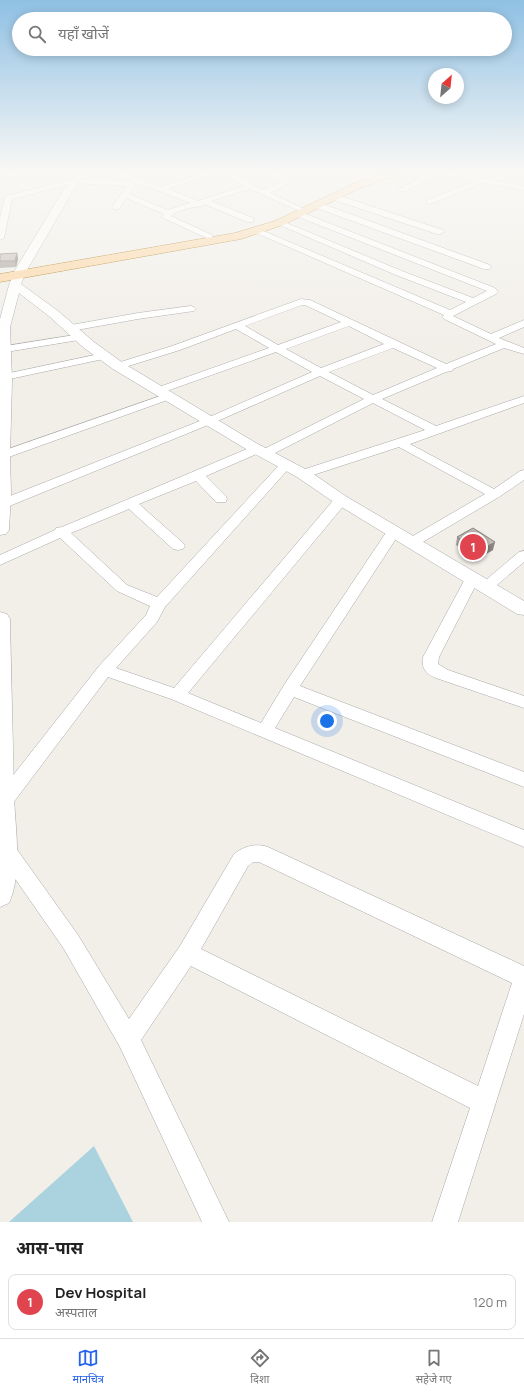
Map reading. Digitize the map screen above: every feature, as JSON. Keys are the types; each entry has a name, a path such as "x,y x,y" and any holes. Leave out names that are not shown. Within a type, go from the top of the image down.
{"main road":[{"path":"0,273 19,277 242,229"},
{"path":"0,278 19,277 214,241 262,229"}],"street":[{"path":"0,530 2,497 2,404 4,379 2,327 19,277 42,229"},
{"path":"193,229 209,237"},
{"path":"293,229 399,273 474,302"},
{"path":"344,229 492,290 493,292 450,314 447,318 490,338 524,351"},
{"path":"383,229 487,267"},
{"path":"431,229 440,232"},
{"path":"256,231 450,314"},
{"path":"19,277 76,333 118,366 165,393 209,421 303,474 341,500 394,531 411,543 524,609"},
{"path":"118,366 176,348 301,302 311,303 348,323 448,369"},
{"path":"2,350 76,333 138,316 191,309"},
{"path":"1,451 165,393 348,323"},
{"path":"490,338 524,323"},
{"path":"237,326 320,372 436,431"},
{"path":"2,497 209,421 320,372 393,344"},
{"path":"0,560 61,531 261,451 372,399 448,369 504,344"},
{"path":"4,379 104,356"},
{"path":"303,474 436,431 524,399"},
{"path":"400,443 494,494"},
{"path":"3,802 105,670 152,618 159,604 286,465"},
{"path":"411,543 494,494 524,474"},
{"path":"198,476 221,499"},
{"path":"177,695 341,500"},
{"path":"131,504 178,546"},
{"path":"61,531 122,588 159,604"},
{"path":"264,732 290,689 394,531"},
{"path":"524,555 479,583 432,657 430,664 433,670 442,674 524,702"},
{"path":"0,618 3,802 6,850 0,895"},
{"path":"105,670 177,695 524,839"},
{"path":"290,689 524,780"},
{"path":"6,850 71,942 128,1039 216,1222"},
{"path":"128,1039 187,953 240,860 253,853 261,853 524,978 446,1222"},
{"path":"187,953 484,1102"}],"water":[{"path":"94,1146 133,1222 9,1222"}],"building":[{"path":"17,253 15,261 0,261 0,254"},
{"path":"473,528 495,542 479,551 457,537"}],"place":[{"name":"Dev Hospital","path":"473,547"}]}
